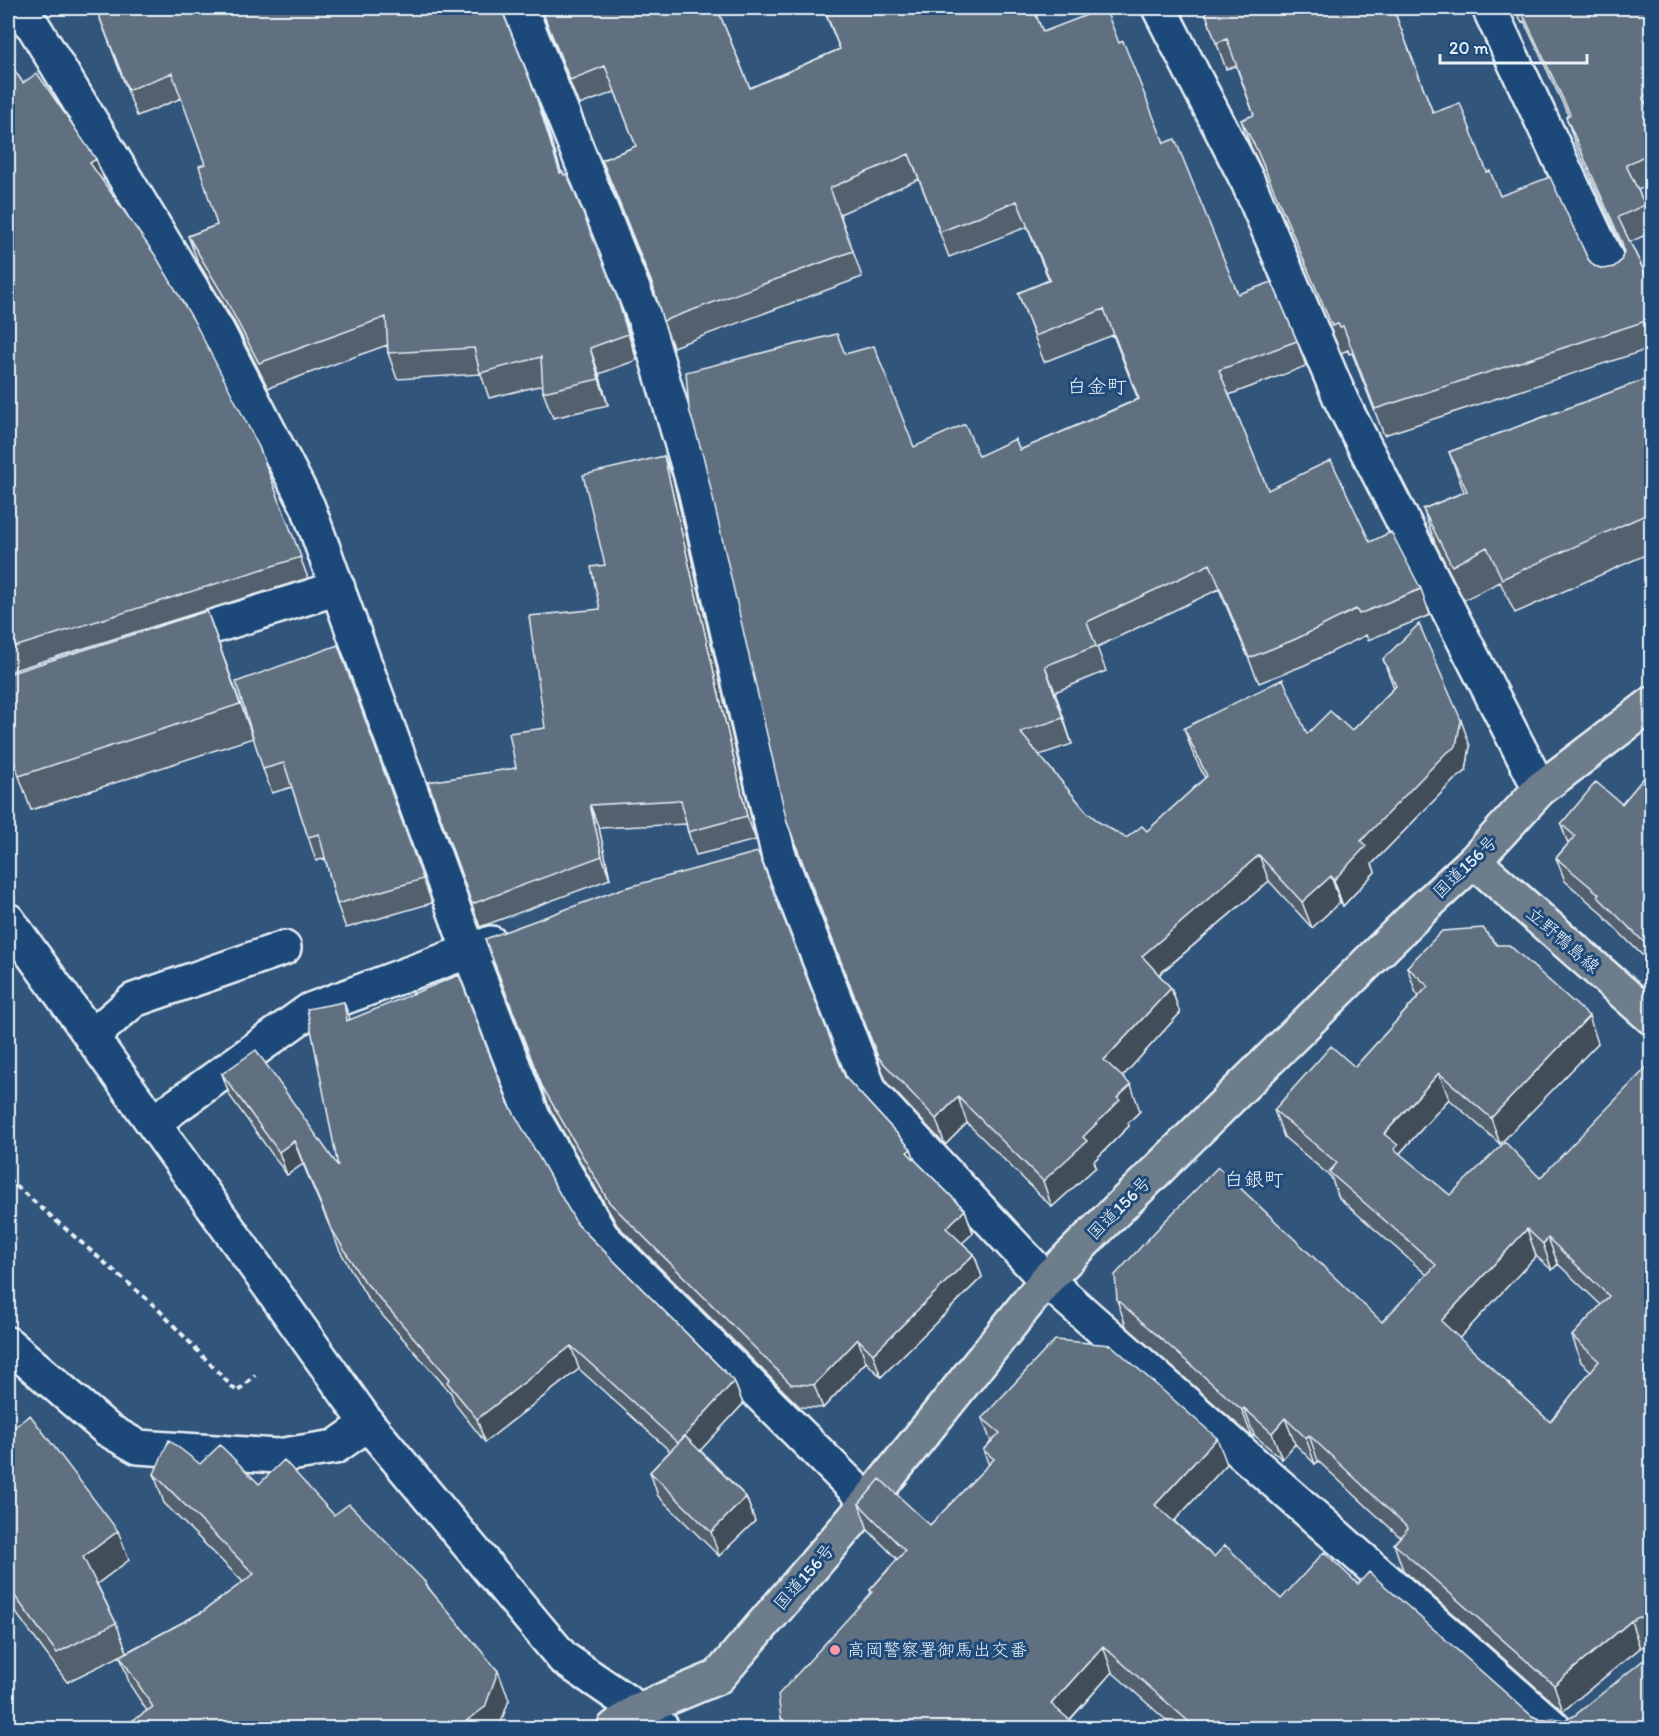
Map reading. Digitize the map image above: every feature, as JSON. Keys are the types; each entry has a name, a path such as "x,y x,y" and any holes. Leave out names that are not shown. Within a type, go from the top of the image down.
{"main road":[{"name":"国道156号","path":"639,1722 718,1677 868,1502 1046,1281 1420,911 1474,861 1540,789 1652,704"},
{"name":"立野鴨島線","path":"1474,861 1652,1018"}],"street":[{"path":"16,8 34,27 218,332 308,507 469,951 533,1117 602,1237 868,1502"},
{"path":"520,8 645,319 695,489 778,853 871,1093 1046,1281 1569,1726"},
{"path":"1159,8 1248,182 1342,402 1540,789"},
{"path":"1489,8 1615,277"},
{"path":"144,648 338,588"},
{"path":"745,862 778,853"},
{"path":"8,920 368,1424 562,1658 639,1722"},
{"path":"154,1122 310,1010 513,934"},
{"path":"91,1037 134,1000 284,948"},
{"path":"8,1344 108,1430 138,1447 277,1456 335,1447 368,1424"}],"path":[{"path":"8,1179 157,1308 237,1392 255,1375"}],"building":[{"path":"96,8 501,8 535,93 560,173 567,174 618,300 628,334 590,348 599,379 543,392 541,357 480,373 474,348 388,353 386,317 259,363 225,298 188,236 217,225 199,166 205,164 172,73 128,90"},
{"path":"541,8 717,8 750,88 840,49 824,8 1033,8 1043,32 1105,8 1119,43 1123,41 1164,143 1175,139 1238,294 1272,282 1297,341 1219,370 1268,490 1331,460 1370,542 1391,532 1421,589 1359,614 1356,609 1296,639 1249,658 1210,564 1087,622 1096,646 1045,666 1063,718 1020,732 1086,811 1100,823 1126,838 1142,826 1147,831 1207,776 1184,728 1283,679 1307,734 1330,711 1352,731 1396,686 1383,659 1419,624 1461,720 1456,746 1444,755 1361,841 1366,846 1334,880 1331,876 1302,902 1259,855 1142,956 1171,988 1104,1060 1131,1085 1117,1098 1120,1100 1083,1137 1087,1141 1043,1181 958,1097 936,1119 878,1057 787,822 704,459 689,409 686,372 837,334 845,354 874,346 914,447 965,424 979,456 1015,439 1020,450 1139,399 1104,309 1035,336 1018,293 1050,280 1017,201 940,232 909,154 830,188 853,251 663,321 653,286 602,160 636,146 605,66 570,80"},
{"path":"1204,8 1393,8 1433,113 1460,103 1487,172 1490,171 1500,196 1550,177 1588,259 1594,266 1604,269 1614,267 1621,261 1624,252 1622,243 1566,117 1570,114 1520,8 1652,8 1652,92 1643,97 1652,117 1652,152 1626,165 1645,205 1618,217 1652,288 1652,319 1375,409 1343,326 1340,327 1338,324 1332,326 1256,148 1241,120 1254,115 1227,39 1216,43"},
{"path":"8,61 23,83 37,73 96,159 90,163 155,255 194,321 259,447 301,557 8,649"},
{"path":"1652,377 1652,512 1502,579 1487,547 1452,566 1423,509 1467,491 1449,452"},
{"path":"664,456 747,816 688,832 681,800 590,805 602,856 472,904 428,782 516,768 509,733 545,728 529,616 600,609 591,567 605,565 583,475"},
{"path":"207,611 240,704 19,776 8,740 8,674"},
{"path":"338,645 423,879 337,904 319,834 308,837 284,763 263,769 236,682"},
{"path":"1652,768 1652,950 1597,896 1599,894 1556,858 1575,836 1561,824 1596,782 1622,804"},
{"path":"758,852 845,1077 911,1149 907,1152 965,1210 946,1228 974,1254 873,1354 858,1339 814,1385 791,1384 609,1202 542,1086 485,939 621,889"},
{"path":"1483,928 1497,945 1509,945 1589,1016 1491,1118 1439,1073 1384,1134 1398,1145 1394,1149 1450,1195 1505,1142 1540,1178 1648,1066 1652,1069 1652,1620 1639,1617 1631,1621 1554,1685 1394,1544 1408,1528 1309,1435 1306,1438 1285,1418 1272,1433 1244,1408 1242,1410 1117,1300 1115,1275 1218,1167 1382,1322 1436,1265 1329,1172 1337,1163 1274,1110 1331,1046 1355,1067 1428,986 1407,967 1442,931","holes":["1527,1229 1543,1244 1548,1238 1609,1296 1572,1336 1599,1361 1550,1422 1441,1321"]},
{"path":"459,975 508,1103 577,1224 734,1381 678,1443 571,1346 477,1419 447,1382 450,1379 360,1276 331,1228 294,1141 279,1152 222,1074 256,1050 338,1166 307,1009 344,1002 347,1021"},
{"path":"1055,1340 1111,1345 1217,1438 1155,1505 1214,1557 1225,1545 1281,1599 1324,1552 1358,1584 1369,1572 1532,1716 1541,1720 1553,1718 1565,1720 1574,1716 1652,1653 1652,1728 1196,1728 1103,1646 1051,1704 1079,1728 794,1728 781,1718 778,1695 872,1592 870,1590 905,1551 859,1504 880,1479 930,1525 994,1459 983,1450 1000,1433 982,1418"},
{"path":"30,1415 118,1531 83,1557 116,1623 57,1653 8,1587 8,1432"},
{"path":"685,1436 746,1497 711,1532 650,1472"},
{"path":"169,1440 200,1464 220,1445 259,1484 284,1460 334,1515 349,1504 426,1583 498,1671 485,1707 457,1728 121,1728 153,1707 120,1656 202,1612 254,1574 154,1474"}],"place":[{"name":"高岡警察署御馬出交番","path":"835,1650"}],"district":[{"name":"白金町","path":"1097,386"},
{"name":"白銀町","path":"1254,1179"}]}
